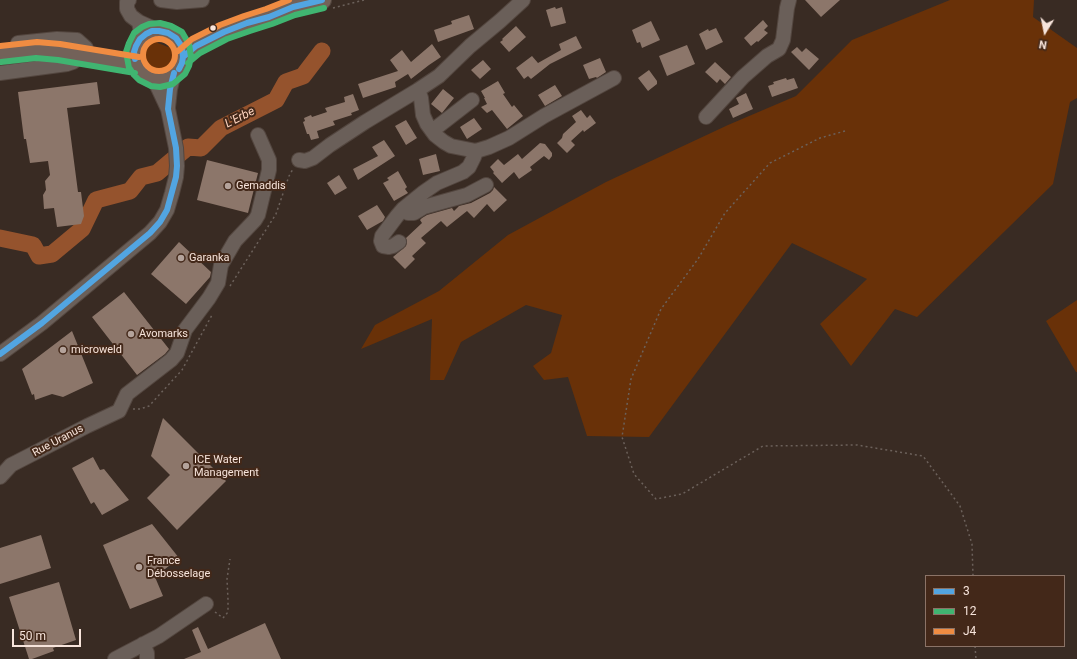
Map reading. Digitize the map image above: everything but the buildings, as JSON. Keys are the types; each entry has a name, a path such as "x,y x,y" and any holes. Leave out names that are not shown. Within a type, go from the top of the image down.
{"main road":[{"path":"176,38 197,35 267,11 322,0"},
{"path":"183,57 196,46 224,32 247,23 269,17 293,7"},
{"path":"0,54 36,50 117,52 127,50 139,36 152,31 159,31 168,33 176,38 182,47 182,63 174,73 165,78 154,78 144,74 137,65 134,52 139,36"},
{"path":"84,52 137,65"}],"street":[{"path":"129,0 127,2 127,9 139,36"},
{"path":"161,0 177,2 202,0"},
{"path":"298,160 305,161 313,158 365,122 438,76 523,0"},
{"path":"706,117 743,78 767,56 779,49 783,40 787,8 790,0"},
{"path":"0,45 57,39 77,40 84,52 73,62 67,64 0,73"},
{"path":"168,109 170,89 174,73"},
{"path":"0,354 42,323 150,233 160,222 167,210 175,183 177,166 176,148 168,109 154,78"},
{"path":"418,90 421,98 423,115 432,131 451,146 476,151 489,148 509,138 544,116 614,78"},
{"path":"432,131 472,100"},
{"name":"Rue Uranus","path":"0,477 11,465 119,411 127,394 172,360 177,353 185,330 209,298 218,283 221,265 235,241 258,215 269,170 269,160 258,135"},
{"path":"399,242 389,247 383,246 381,242 382,236 400,213 424,192 437,183 464,172 469,167 476,151"},
{"path":"400,213 414,213 424,207 467,195 486,185"},
{"path":"115,659 160,636 206,604"},
{"path":"143,644 147,653 147,659"}],"path":[{"path":"845,131 820,138 770,163 725,213 698,259 661,309 631,379 622,437 634,474 656,499 682,494 763,446 857,445 923,456 960,506 972,544 973,575"},
{"path":"206,604 223,618 228,612 227,579 230,559"},
{"path":"975,647 976,659"}],"shaded area":[{"path":"950,0 1034,0 1033,17 1077,48 1077,98 1070,102 1053,184 917,317 895,309 851,366 820,324 867,279 792,243 649,437 587,436 568,377 544,380 533,366 551,353 562,315 526,305 461,342 444,380 430,380 432,319 361,349 375,325 439,291 508,235 606,182 728,125 796,96 852,40"},
{"path":"154,39 158,43 168,47 172,45 175,51 175,56 171,66 162,71 151,69 146,66 143,61 142,56 145,45"},
{"path":"1077,300 1077,372 1076,372 1046,321"}],"waterway":[{"name":"L'Erbe","path":"0,238 33,245 39,256 52,254 82,229 96,200 130,191 141,177 157,173 188,147 201,148 221,128 276,100 286,82 303,76 322,51"}],"transit line":[{"name":"J4","path":"178,51 192,39 220,25 289,0"},
{"name":"3","path":"183,57 196,46 224,32 247,23 269,17 293,7 322,0"},
{"name":"12","path":"188,63 200,53 227,39 295,15 324,8"},
{"name":"12","path":"129,68 126,52 129,43 134,33 149,24 160,23 171,26 182,32 189,44 191,57 189,66 185,74 173,84 160,87 151,86 139,80 130,69"},
{"name":"3","path":"135,59 134,52 136,46 140,39 146,34 152,31 168,33 176,38 182,47 183,57 179,69"},
{"name":"J4","path":"156,39 162,39 172,46 175,55 174,61 168,68 162,71 156,71 146,64 143,58 143,52 150,42 156,39"},
{"name":"J4","path":"0,46 37,42 60,44 139,57"},
{"name":"12","path":"1,62 36,58 58,60 135,73"},
{"name":"3","path":"0,354 42,323 150,233 160,222 167,210 176,177 176,148 168,109 170,89 174,73"}],"place":[{"name":"Gemaddis","path":"228,186"},
{"name":"Garanka","path":"181,258"},
{"name":"Avomarks","path":"131,334"},
{"name":"microweld","path":"63,350"},
{"name":"ICE Water Management","path":"186,466"},
{"name":"France Débosselage","path":"139,567"}]}
